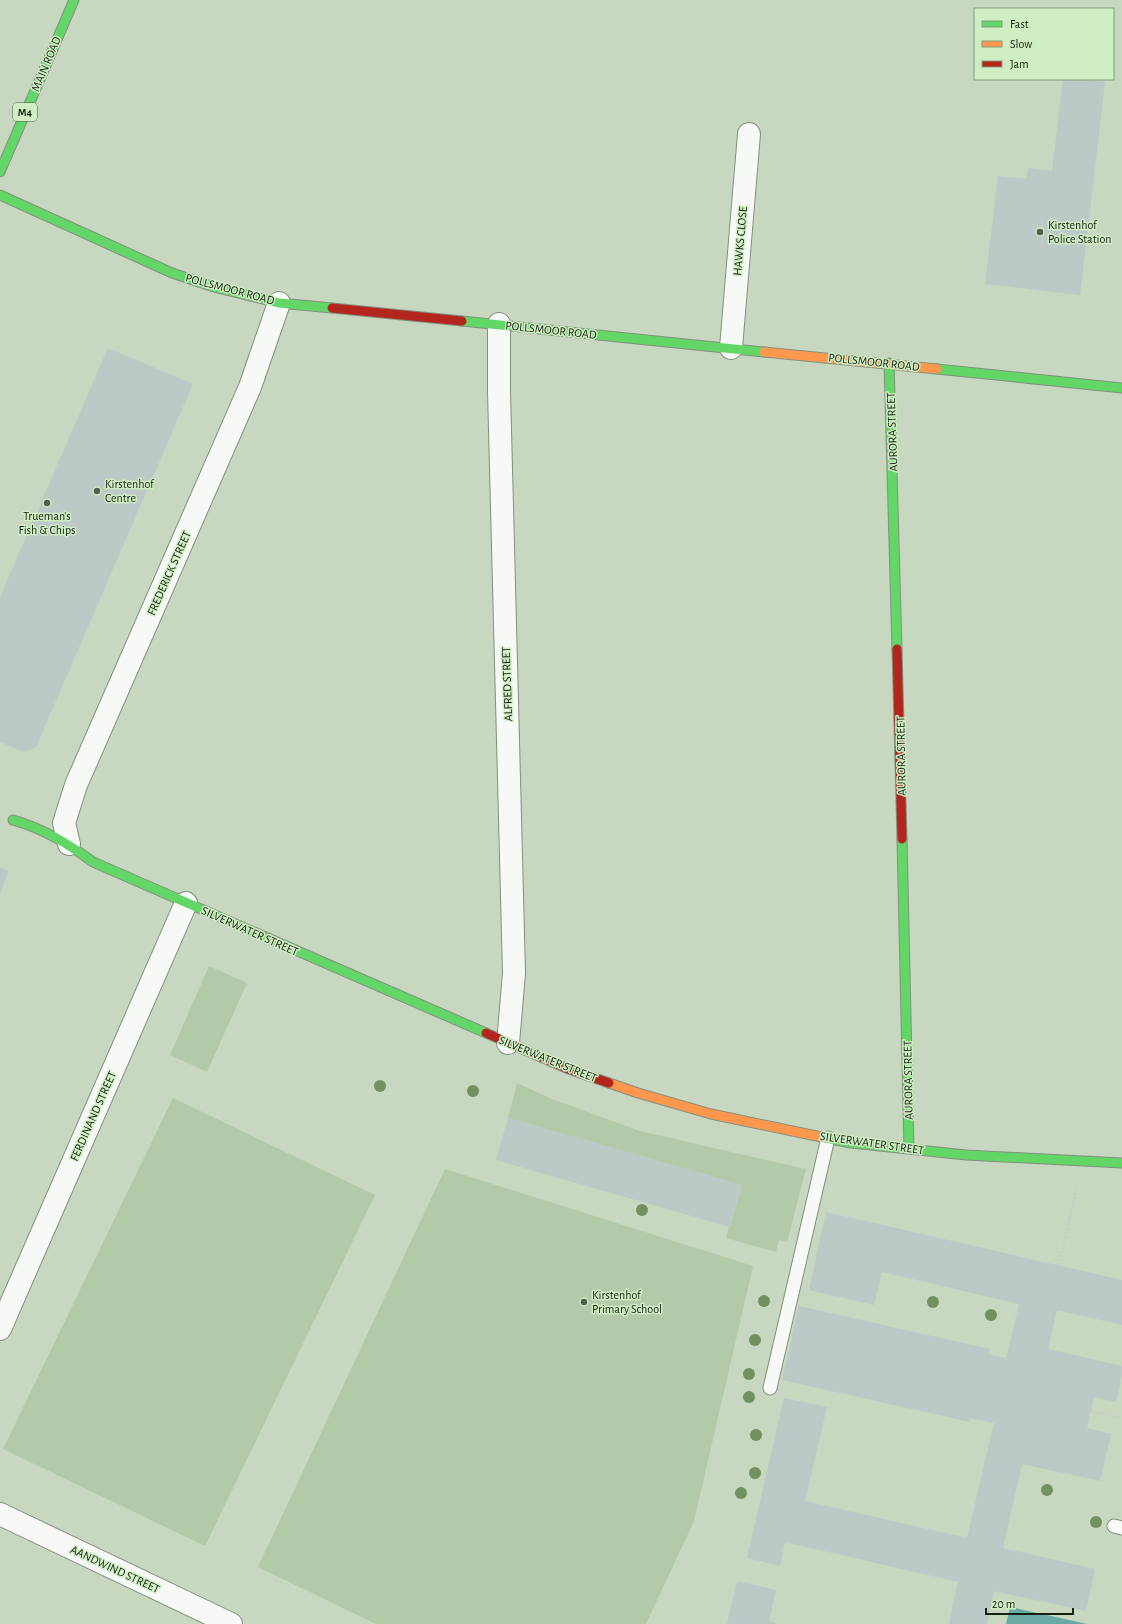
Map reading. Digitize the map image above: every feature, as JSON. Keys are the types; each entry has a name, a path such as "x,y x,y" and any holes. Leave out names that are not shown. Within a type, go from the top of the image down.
{"street":[{"name":"MAIN ROAD","path":"0,172 74,0"},
{"name":"HAWKS CLOSE","path":"731,348 749,134"},
{"name":"POLLSMOOR ROAD","path":"0,195 172,273 214,287 279,303 1122,388"},
{"name":"FREDERICK STREET","path":"69,844 64,823 76,785 250,388 279,303"},
{"name":"ALFRED STREET","path":"499,324 499,391 514,973 508,1043"},
{"name":"AURORA STREET","path":"889,364 904,901 909,1149"},
{"name":"SILVERWATER STREET","path":"13,820 34,826 69,844 93,862 186,903 566,1068 638,1093 711,1114 851,1143 966,1156 1122,1163"},
{"name":"FERDINAND STREET","path":"0,1329 186,903"},
{"name":"AANDWIND STREET","path":"0,1514 231,1624"}],"lane":[{"path":"770,1388 828,1138"}],"path":[{"path":"1059,1265 1075,1194 1075,1180"},
{"path":"1091,1411 1122,1418"}],"green space":[{"path":"209,966 247,983 207,1072 170,1055"},
{"path":"517,1083 552,1099 640,1131 806,1169 787,1242 779,1240 776,1252 726,1238 742,1185 508,1118"},
{"path":"173,1098 375,1195 205,1546 3,1449"},
{"path":"445,1169 753,1266 694,1521 646,1624 376,1624 258,1567"}],"water":[{"path":"1010,1607 1087,1624 1006,1624"}],"building":[{"name":"Kirstenhof Police Station","path":"1063,80 1090,80 1105,82 1080,295 985,284 998,176 1026,179 1028,168 1052,171"},
{"name":"Kirstenhof Centre","path":"108,348 193,384 36,747 24,752 0,742 0,597"},
{"path":"0,867 9,871 0,893"},
{"path":"508,1118 742,1185 730,1227 496,1160"},
{"path":"826,1212 1122,1280 1122,1325 1057,1310 1048,1349 1122,1366 1122,1374 1116,1402 1094,1397 1087,1428 1111,1434 1100,1481 1022,1464 1003,1548 1095,1569 1086,1611 994,1591 987,1624 949,1624 958,1582 785,1542 780,1566 747,1558 784,1398 827,1407 805,1501 967,1538 994,1423 970,1418 970,1422 782,1380 799,1306 990,1349 988,1354 1006,1358 1019,1304 882,1272 874,1305 809,1290"},
{"path":"737,1581 776,1590 769,1621 778,1624 727,1624"}],"traffic: fast":[{"path":"0,172 74,0"},
{"path":"0,195 172,273 214,287 279,303 332,308"},
{"path":"462,321 764,352"},
{"path":"889,363 897,649"},
{"path":"937,369 1122,388"},
{"path":"13,820 55,837 93,862 486,1033"},
{"path":"902,839 909,1149"},
{"path":"826,1138 851,1143 966,1155 1122,1163"}],"traffic: slow":[{"path":"764,352 937,369"},
{"path":"609,1083 711,1114 826,1138"}],"traffic: jam":[{"path":"332,308 462,321"},
{"path":"897,649 902,839"},
{"path":"486,1033 566,1068 609,1083"}],"place":[{"name":"Kirstenhof Police Station","path":"1040,232"},
{"name":"Kirstenhof Centre","path":"97,491"},
{"name":"Trueman's Fish & Chips","path":"47,503"},
{"name":"Kirstenhof Primary School","path":"584,1302"}]}
